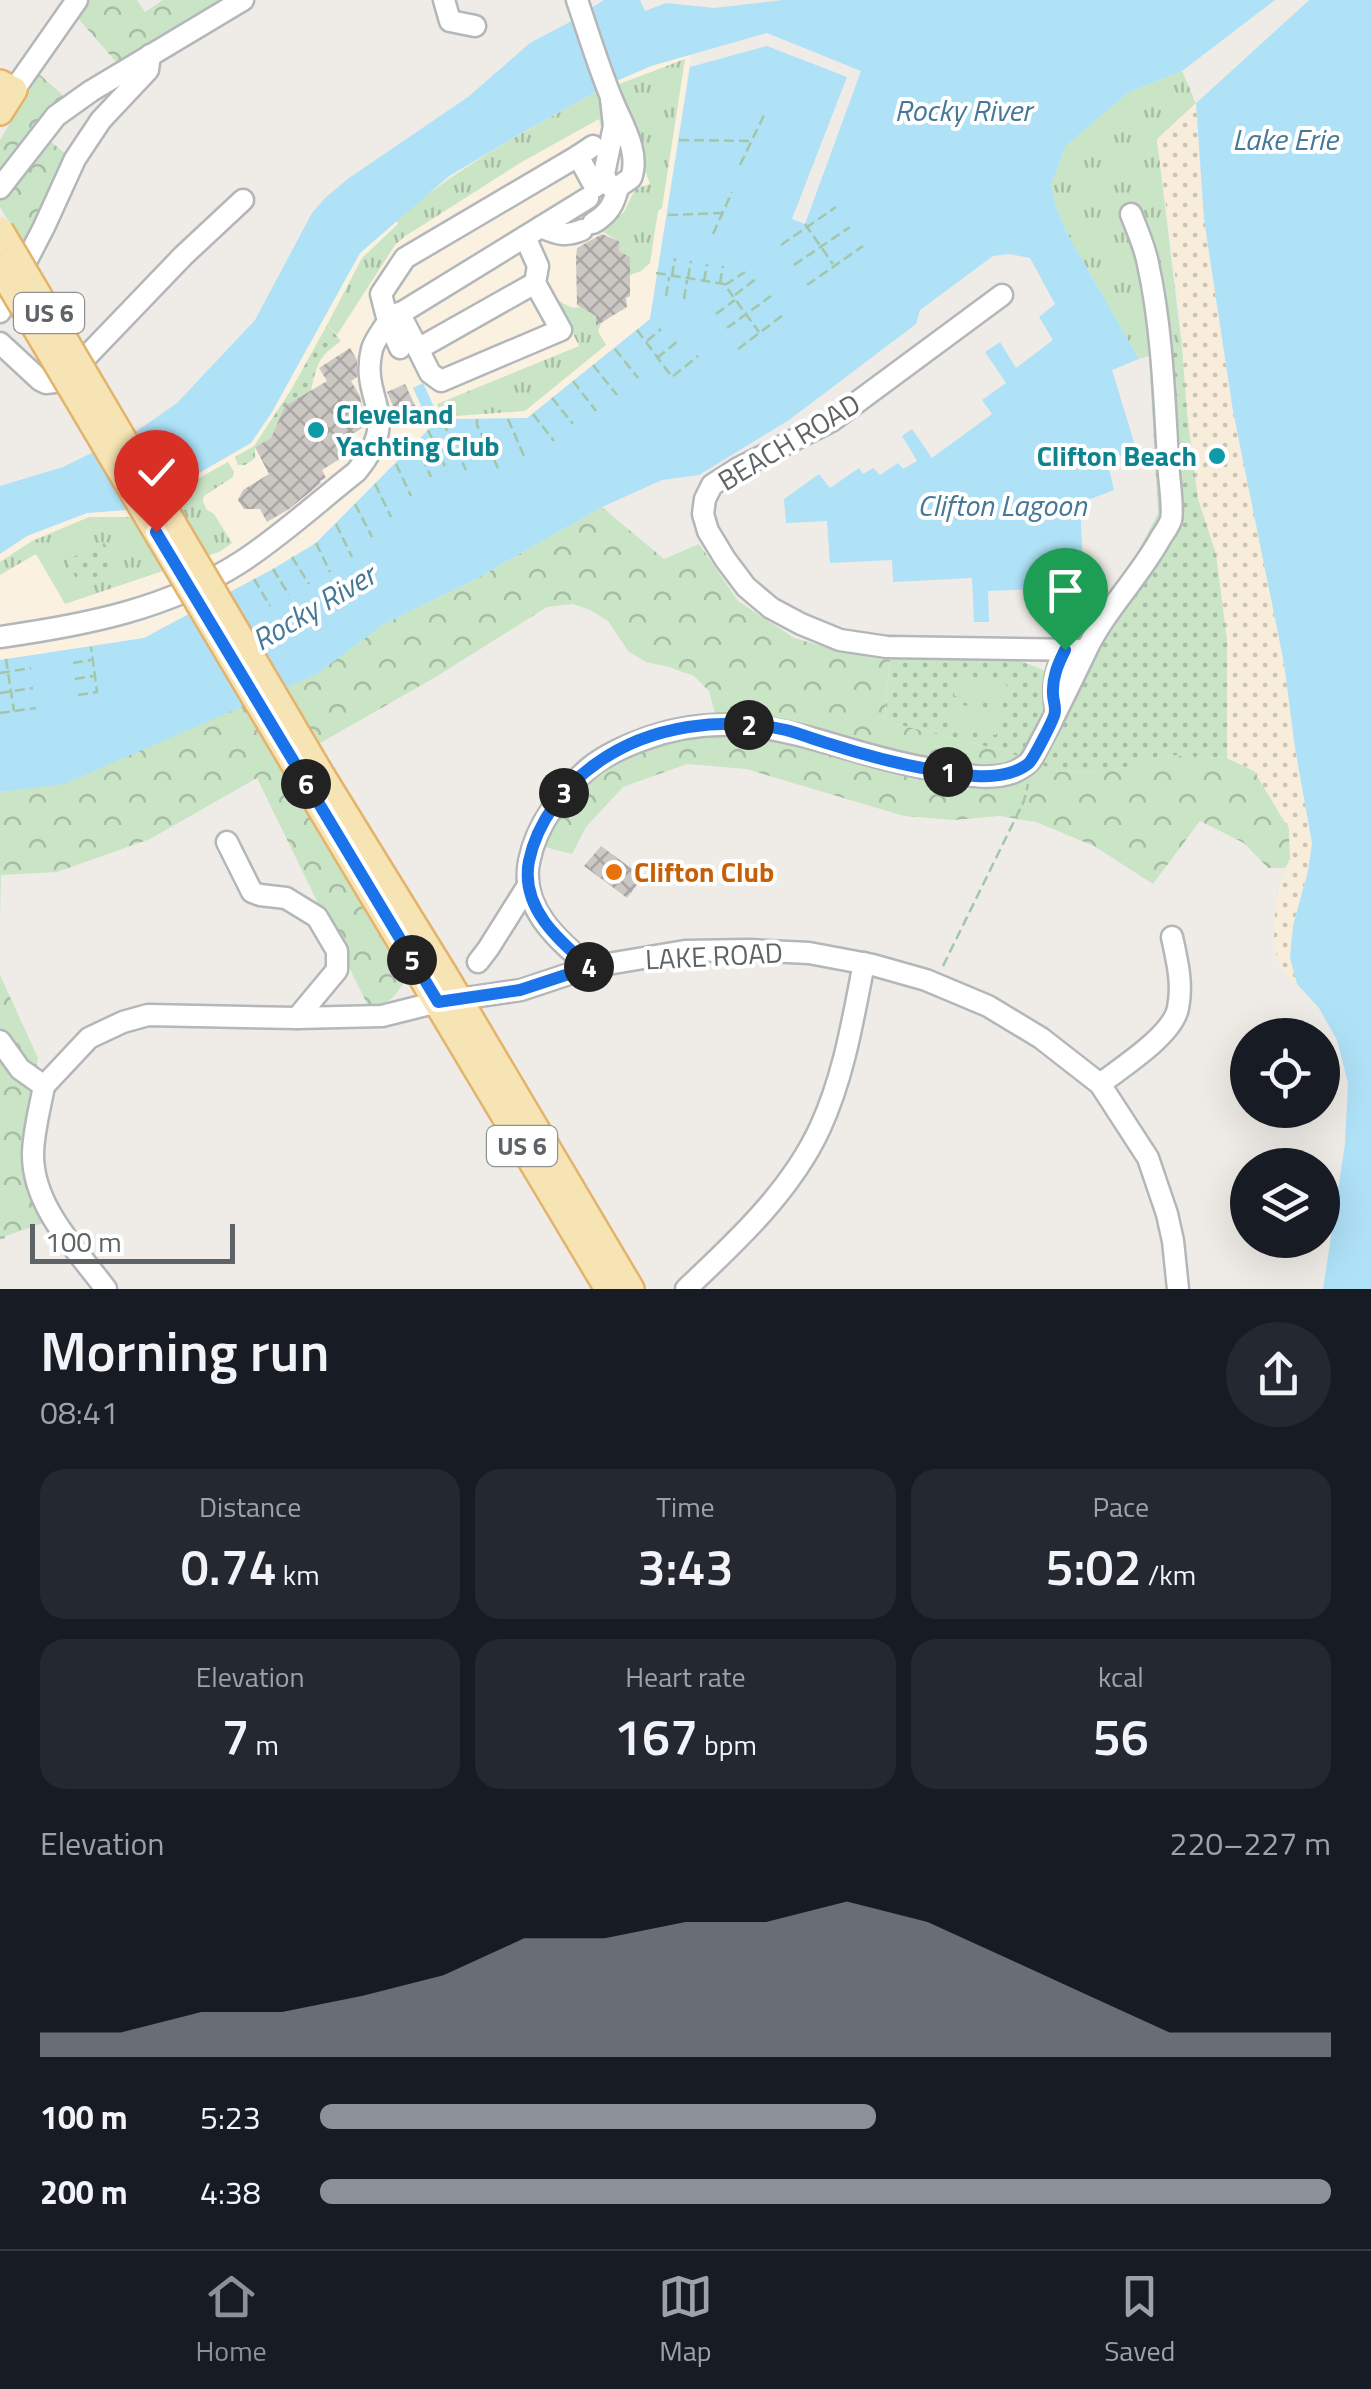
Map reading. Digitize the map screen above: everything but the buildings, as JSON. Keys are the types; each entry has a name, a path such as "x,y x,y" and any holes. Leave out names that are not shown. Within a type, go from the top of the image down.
{"main road":[{"name":"US 6","path":"0,230 90,401 314,780 631,1289"},
{"name":"US 6","path":"0,268 90,401"},
{"name":"US 6","path":"448,1000 608,1289"}],"street":[{"path":"5,95 77,0"},
{"path":"0,188 56,116 243,0"},
{"path":"444,0 450,21 475,26"},
{"path":"533,232 570,235 587,227 610,210 618,188 631,178 634,162 626,129 611,99 577,0"},
{"path":"0,312 75,159 101,120 148,70 150,55"},
{"path":"596,184 613,142 611,99"},
{"path":"533,232 536,283 561,330 442,381 430,374 409,348 381,294 405,258 586,151 596,184"},
{"path":"0,637 63,628 167,600 240,562 356,472 376,444 380,428 370,370 372,346 394,317 533,232 596,184 604,180 618,188"},
{"path":"0,343 40,380 63,381 242,200"},
{"path":"590,967 554,936 534,905 527,887 529,862 543,823 566,791 617,749 657,734 712,724 746,724 786,730 902,765 970,776 1012,773 1029,763 1056,712 1076,650 1152,555 1171,520 1160,338 1148,260 1131,214"},
{"path":"409,348 536,283"},
{"name":"BEACH ROAD","path":"1002,295 833,420 712,485 704,499 703,514 708,531 746,587 771,608 840,640 887,647 1076,650"},
{"path":"227,842 252,892 286,898 317,916 337,950 337,970 297,1018"},
{"path":"478,962 527,887"},
{"path":"1100,1084 1160,1036 1178,1011 1179,974 1172,937"},
{"name":"LAKE ROAD","path":"44,1086 89,1038 148,1015 382,1016 448,1000 520,990 590,967 685,952 808,953 864,963 934,984 988,1006 1028,1030 1100,1084 1148,1158 1170,1228 1178,1289"},
{"path":"686,1289 738,1240 780,1192 818,1132 850,1039 864,963"},
{"path":"0,1042 20,1069 44,1086 33,1154 39,1190 56,1223 106,1289"}],"path":[{"path":"740,165 765,113"},
{"path":"679,140 751,141"},
{"path":"713,234 732,192"},
{"path":"781,245 836,207"},
{"path":"668,214 722,214"},
{"path":"806,226 835,266"},
{"path":"794,265 850,226"},
{"path":"808,285 863,246"},
{"path":"666,296 675,258"},
{"path":"684,299 691,261"},
{"path":"704,281 707,264"},
{"path":"724,266 723,284 759,332"},
{"path":"656,273 723,284 744,272"},
{"path":"716,314 757,278"},
{"path":"727,328 770,296"},
{"path":"738,348 783,315"},
{"path":"645,342 661,329"},
{"path":"637,330 672,377 698,356"},
{"path":"657,358 679,340"},
{"path":"615,349 638,378"},
{"path":"593,366 617,395"},
{"path":"573,381 596,410"},
{"path":"552,398 574,424"},
{"path":"532,414 554,440"},
{"path":"477,419 498,468"},
{"path":"508,419 524,456"},
{"path":"443,422 466,470"},
{"path":"428,430 447,471"},
{"path":"416,444 431,476"},
{"path":"396,464 411,496"},
{"path":"375,484 391,516"},
{"path":"355,504 372,536"},
{"path":"336,524 352,557"},
{"path":"316,543 330,572"},
{"path":"292,557 309,584"},
{"path":"274,569 289,595"},
{"path":"254,579 270,606"},
{"path":"78,695 97,692 90,647"},
{"path":"6,659 14,711"},
{"path":"73,663 93,660"},
{"path":"0,673 31,668"},
{"path":"75,679 95,676"},
{"path":"0,693 33,688"},
{"path":"0,713 36,708"},
{"path":"934,984 1024,802"}],"shaded area":[{"path":"691,53 650,319 527,418 441,422 423,384 414,388 431,427 316,543 144,638 0,660 0,554 27,536 87,513 127,510 251,443 360,253 404,214 527,130 614,82"}],"green space":[{"path":"88,0 137,0 145,12 163,0 229,0 117,63 76,16"},
{"path":"685,59 650,263 628,276 630,257 619,251 619,241 601,231 624,212 635,189 650,184 614,86"},
{"path":"1182,71 1196,103 1157,140 1182,347 1139,359 1068,235 1051,185 1066,146 1129,92"},
{"path":"39,74 66,98 37,130 67,155 27,251 0,207 0,140"},
{"path":"601,89 609,114 600,165 592,162 602,131 599,119 520,163 404,237 337,335 327,325 362,258 419,201 521,134"},
{"path":"556,299 596,315 601,323 598,331 606,345 525,411 443,417 437,404 579,346"},
{"path":"327,325 341,341 320,362 311,391 285,406 271,438 255,447 255,458 238,465 235,457 254,446"},
{"path":"1182,347 1198,499 1216,554 1227,640 1227,758 1167,755 1111,771 1060,772 1005,751 884,721 891,653 993,656 1049,673 1124,577 1158,514 1149,356"},
{"path":"228,462 233,477 204,496 203,502 232,543 219,552 65,604 36,554 0,575 0,562 32,541 89,517 129,517"},
{"path":"602,507 664,559 699,544 738,601 794,638 890,660 884,721 1005,751 1060,772 1111,771 1167,755 1227,758 1254,771 1289,829 1290,859 1285,868 1268,868 1244,843 1200,821 1153,884 1094,846 1036,822 1000,816 954,820 904,816 746,769 687,764 623,787 586,827 572,854 545,847 574,793 592,775 636,752 719,729 709,691 694,676 646,662 628,651 608,621 573,604 547,607 439,675 280,766 405,980 386,1002 369,1008 257,778 150,839 57,872 1,875 0,921 0,792 65,783 316,674 384,624 474,580"},
{"path":"104,542 115,567 79,585 67,560"},
{"path":"958,674 1007,683 1002,705 954,696"},
{"path":"953,703 1001,713 996,735 948,726"},
{"path":"0,975 38,1058 25,1135 27,1176 43,1223 0,1238"}],"sand":[{"name":"Clifton Beach","path":"1196,103 1204,219 1233,411 1284,663 1312,843 1293,926 1290,958 1297,984 1282,969 1274,948 1277,895 1290,859 1289,829 1254,771 1227,758 1227,640 1216,554 1198,499 1187,413 1180,312 1157,139"}],"water":[{"name":"Rocky River","path":"604,0 640,0 645,11 666,3 714,8 783,0 1275,0 1182,71 1129,92 1066,146 1051,185 1068,235 1139,359 1112,370 1137,452 1107,460 1114,490 1080,503 1084,587 988,591 989,622 974,622 972,578 893,582 892,560 830,563 827,521 786,523 784,499 819,474 830,488 859,468 863,474 873,468 880,475 898,463 903,469 917,461 902,436 912,429 932,458 992,414 982,400 1006,383 985,352 1000,342 1016,368 1053,340 1039,317 1055,304 1030,258 993,256 920,310 916,324 789,420 699,475 662,480 602,507 474,580 384,624 317,674 64,784 0,792 0,660 144,638 316,543 431,427 413,388 423,383 441,422 527,418 650,319 690,67 767,46 847,77 792,219 805,224 861,71 767,33 651,66 614,82 449,176 360,253 251,443 161,495 127,510 87,513 27,536 0,554 0,486 63,467 137,431 177,403 255,320 312,213 325,198 468,97 530,43"},
{"name":"Lake Erie","path":"1309,0 1371,0 1371,1289 1323,1289 1328,1258 1340,1258 1340,1177 1348,1083 1340,1052 1340,1018 1325,1018 1297,984 1290,958 1293,926 1312,843 1284,663 1233,411 1204,219 1196,103"}],"pier":[{"path":"1301,0 1309,0 1196,103 1193,98"}],"place":[{"name":"Cleveland Yachting Club","path":"316,430"},
{"name":"Clifton Beach","path":"1217,456"},
{"name":"Clifton Club","path":"614,872"}],"route":[{"path":"156,532 438,1002 520,990 590,967 554,936 534,905 527,887 529,862 543,823 559,799 572,783 617,749 685,728 746,724 786,730 902,765 970,776 1012,773 1029,763 1056,712 1053,692 1057,666 1065,650"}],"water label":[{"name":"Clifton Lagoon","path":"1002,506"}]}
